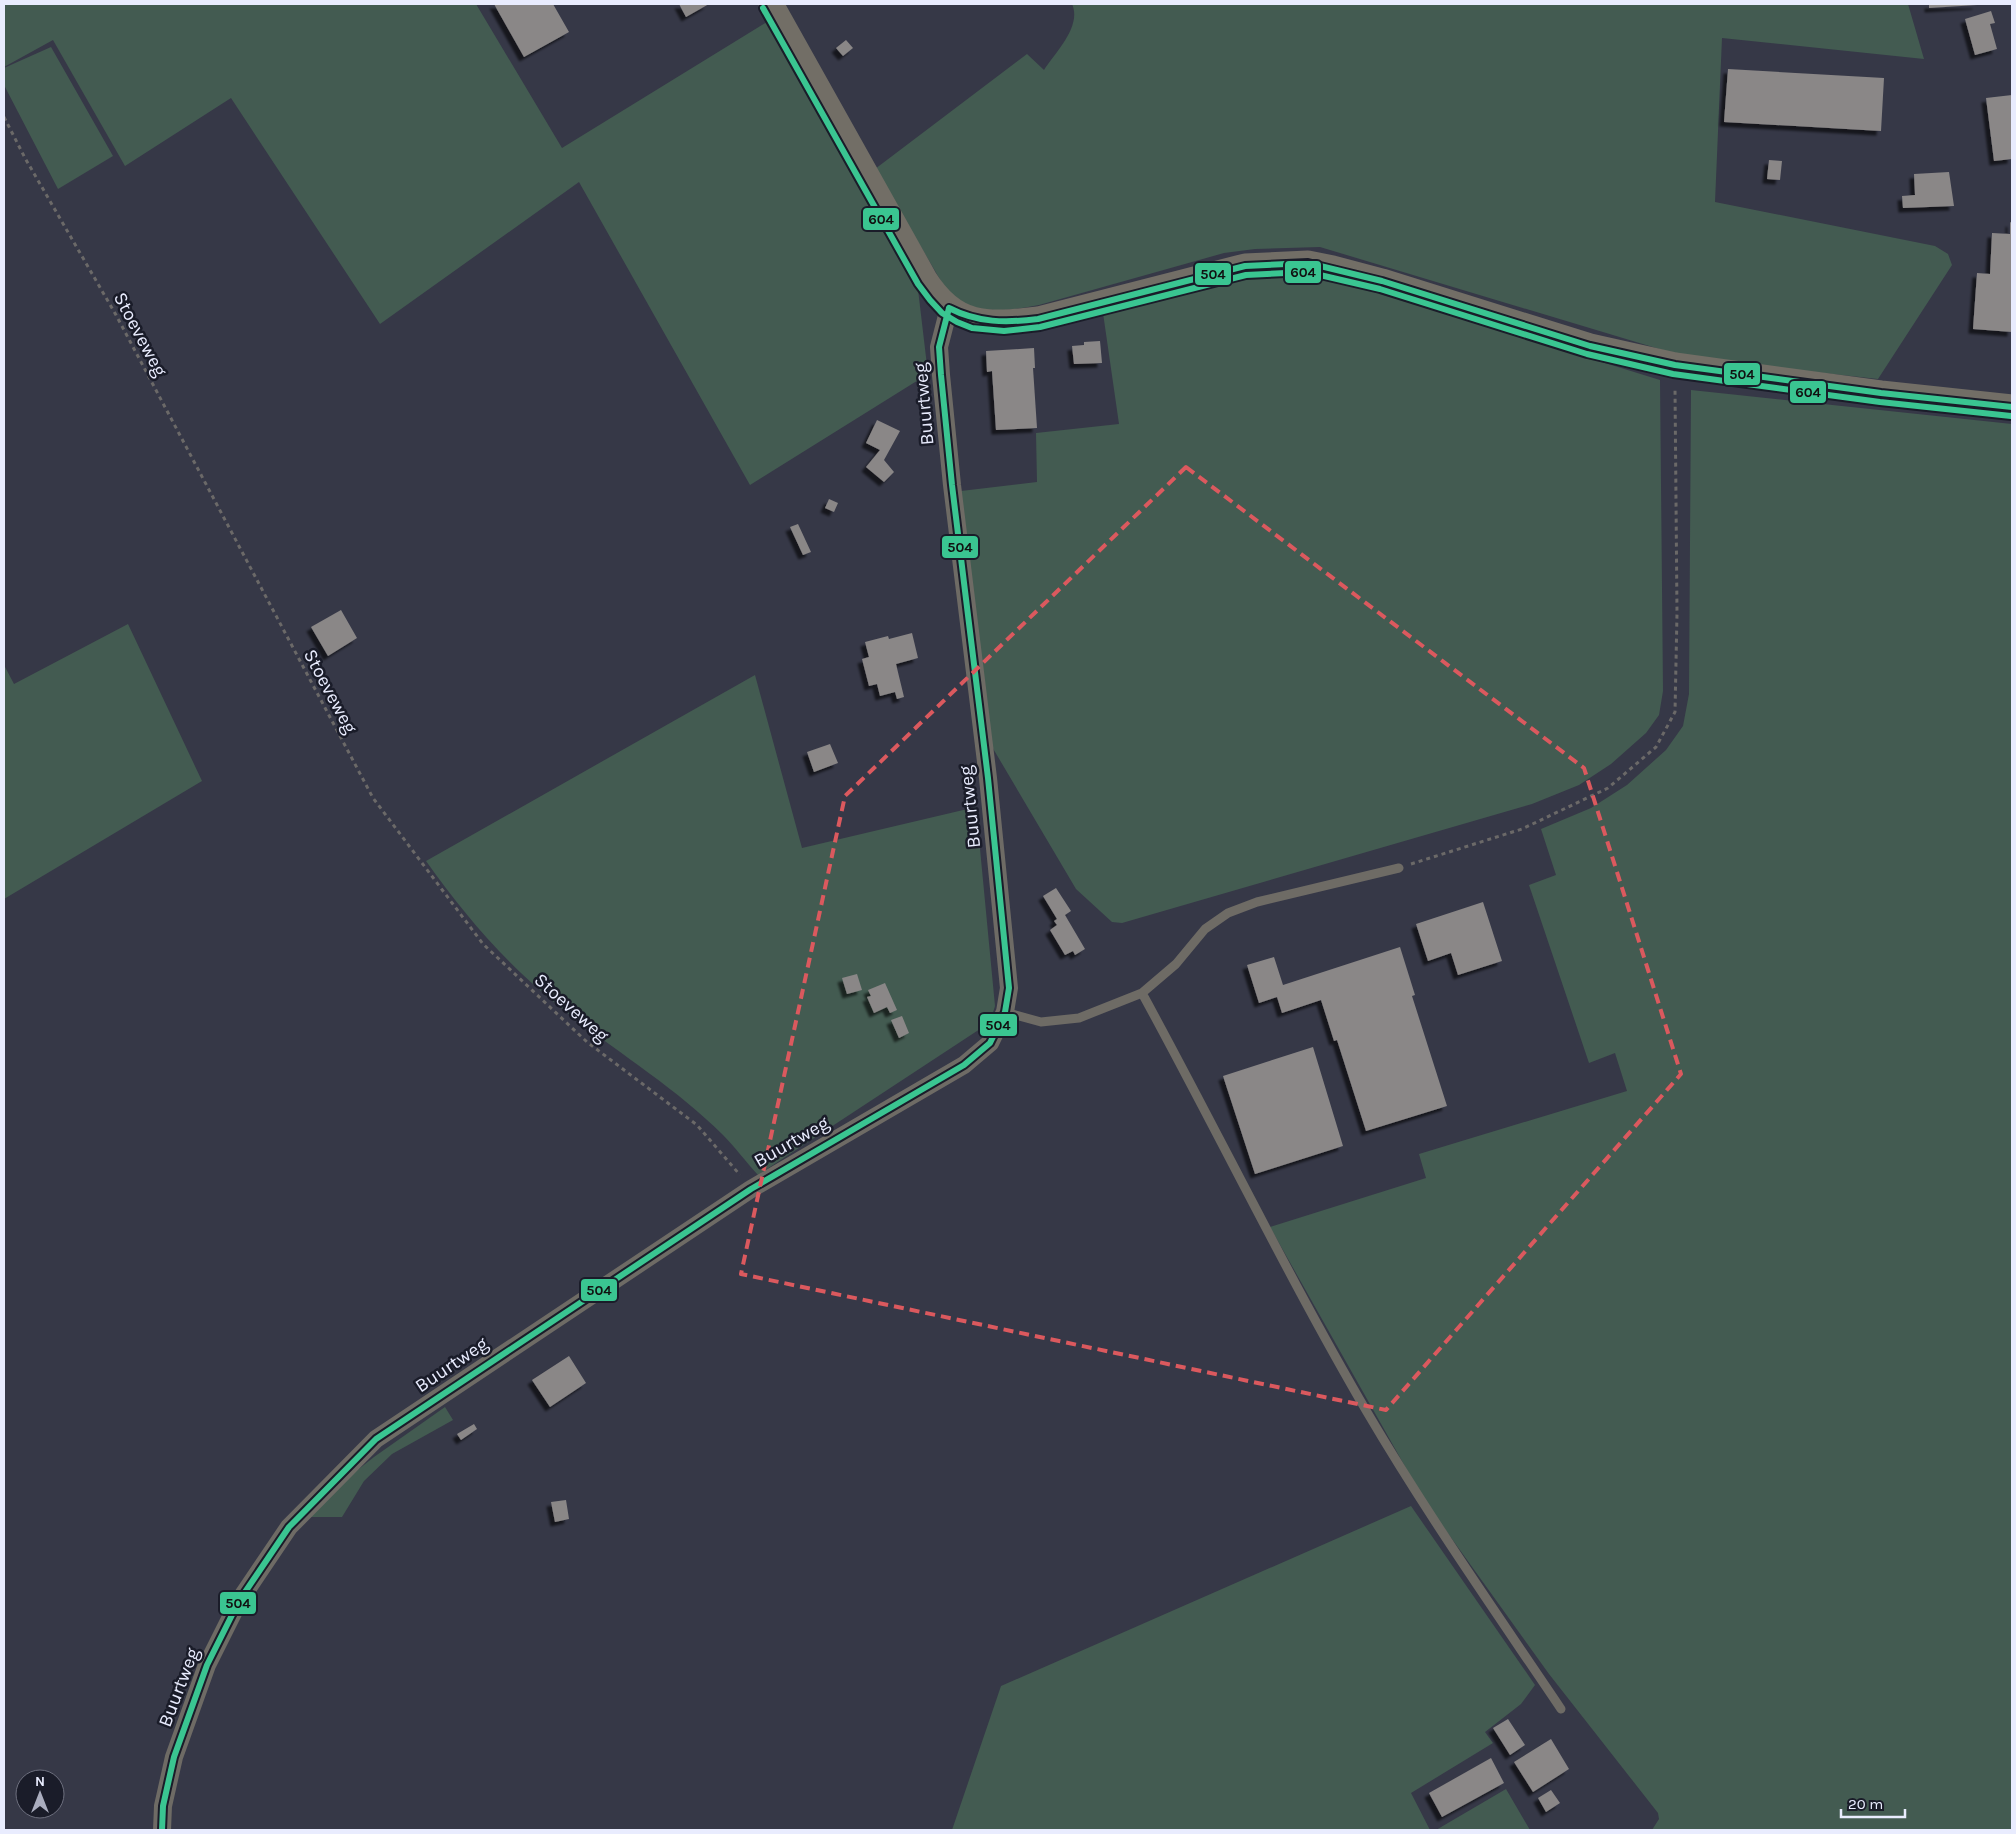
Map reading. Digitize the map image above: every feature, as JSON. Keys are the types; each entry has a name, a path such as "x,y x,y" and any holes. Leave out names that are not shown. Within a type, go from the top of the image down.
{"street":[{"path":"770,4 925,279 937,297 962,316 978,320 1016,322 1038,319 1245,266 1308,263 1382,281 1590,346 1675,365 1862,391 2012,407"},
{"name":"Buurtweg","path":"162,1830 163,1806 174,1757 207,1665 239,1601 289,1527 376,1439 751,1189 964,1065 990,1043 1005,1012 1008,988 988,778 952,486 941,375 939,347 949,308"}],"lane":[{"path":"1005,1012 1041,1022 1079,1018 1142,992 1176,964 1205,929 1228,913 1257,902 1399,868"},
{"path":"1142,992 1281,1257 1367,1412 1469,1573 1561,1709"}],"path":[{"name":"Stoeveweg","path":"4,117 116,315 373,798 482,944 587,1042 697,1125 751,1189"},
{"path":"1399,868 1522,829 1608,788 1656,747 1675,712 1677,613 1675,365"}],"highlighted area":[{"path":"1186,467 1584,768 1681,1074 1386,1410 741,1274 845,796"}],"green space":[{"path":"4,4 476,4 562,148 767,22 917,281 928,374 750,485 579,182 380,324 231,98 125,166 53,40 4,67"},
{"path":"1072,4 1908,4 1924,59 1722,38 1715,202 1935,246 1948,254 1952,265 1878,379 1722,362 1666,351 1320,247 1255,249 1224,253 1039,305 1006,310 971,307 952,297 875,169 1027,54 1044,70 1071,30 1074,21"},
{"path":"51,47 113,156 58,189 4,85 4,68"},
{"path":"1306,271 1660,380 1663,691 1659,715 1646,733 1611,764 1579,785 1532,804 1122,923 1112,922 1076,889 988,740 961,491 1037,482 1036,433 1119,424 1103,313 1232,277"},
{"path":"1691,390 2012,424 2012,1830 1652,1830 1659,1819 1658,1813 1549,1674 1424,1500 1270,1227 1426,1178 1419,1154 1627,1091 1615,1053 1589,1063 1529,885 1556,875 1541,829 1591,808 1627,785 1666,750 1683,726 1689,694"},
{"path":"128,624 202,781 4,899 4,665 14,684"},
{"path":"755,675 802,848 976,807 995,1006 991,1019 980,1029 758,1175 727,1140 680,1096 563,1010 509,961 480,930 426,861"},
{"path":"445,1407 453,1420 392,1454 364,1481 342,1517 307,1517 350,1476"},
{"path":"1411,1506 1535,1685 1521,1704 1485,1732 1493,1743 1411,1793 1430,1830 952,1830 1001,1686"},
{"path":"1506,1789 1530,1830 1436,1830"}],"building":[{"path":"494,4 553,4 569,32 524,57"},
{"path":"679,4 709,4 686,17"},
{"path":"1929,4 1977,4 1977,5 1929,8"},
{"path":"1991,11 1995,23 1990,24 1997,49 1975,55 1965,19"},
{"path":"846,40 853,48 843,56 836,48"},
{"path":"1728,69 1884,78 1881,131 1724,122"},
{"path":"2012,95 2012,159 1994,161 1986,98"},
{"path":"1769,160 1782,161 1780,180 1767,179"},
{"path":"1949,172 1954,206 1903,208 1902,196 1915,195 1914,174"},
{"path":"2010,222 2012,223 2012,332 1973,329 1977,273 1990,274 1992,233 2010,234"},
{"path":"1100,341 1102,363 1074,364 1072,346 1084,345 1084,342"},
{"path":"1034,348 1035,368 1033,368 1037,428 996,430 992,371 987,372 986,351"},
{"path":"877,420 900,431 884,460 894,472 884,482 866,467 880,450 866,443"},
{"path":"829,499 838,503 834,512 825,508"},
{"path":"798,524 811,552 803,555 790,527"},
{"path":"341,610 357,638 328,656 311,627"},
{"path":"912,633 918,658 896,664 904,697 897,699 895,692 880,696 877,684 869,686 862,659 869,657 865,642 888,636 889,639"},
{"path":"830,744 838,763 814,772 807,752"},
{"path":"1056,888 1071,911 1065,915 1085,949 1075,955 1073,951 1065,955 1050,930 1057,925 1054,921 1057,919 1043,896"},
{"path":"1483,902 1502,961 1458,975 1451,953 1428,961 1416,924"},
{"path":"1400,947 1415,995 1412,996 1447,1106 1366,1131 1337,1040 1334,1041 1321,1000 1282,1013 1277,997 1259,1003 1247,965 1274,957 1283,985"},
{"path":"857,974 862,990 847,994 842,978"},
{"path":"885,983 897,1010 890,1013 887,1007 874,1013 867,997 871,996 868,990"},
{"path":"902,1016 909,1033 899,1038 891,1020"},
{"path":"1313,1047 1343,1146 1255,1174 1223,1076"},
{"path":"569,1356 586,1383 550,1407 532,1380"},
{"path":"474,1424 477,1429 461,1440 457,1434"},
{"path":"566,1500 569,1519 555,1522 551,1502"},
{"path":"1508,1719 1525,1745 1510,1755 1493,1728"},
{"path":"1551,1739 1569,1769 1533,1792 1514,1762"},
{"path":"1491,1758 1504,1783 1442,1817 1429,1793"},
{"path":"1551,1790 1560,1803 1546,1812 1538,1798"}],"transit line":[{"name":"604","path":"763,8 918,284 942,313 972,328 1004,331 1040,327 1246,275 1307,272 1380,289 1587,354 1673,374 1880,402 2011,416"},
{"name":"504","path":"949,308 971,317 992,321 1038,319 1245,266 1308,263 1382,281 1590,346 1675,365 1881,393 2012,407"},
{"name":"504","path":"162,1830 163,1806 174,1757 207,1665 239,1601 289,1527 376,1439 751,1189 964,1065 990,1043 1005,1012 1009,988 988,778 952,485 941,375 939,347 949,308"}]}
